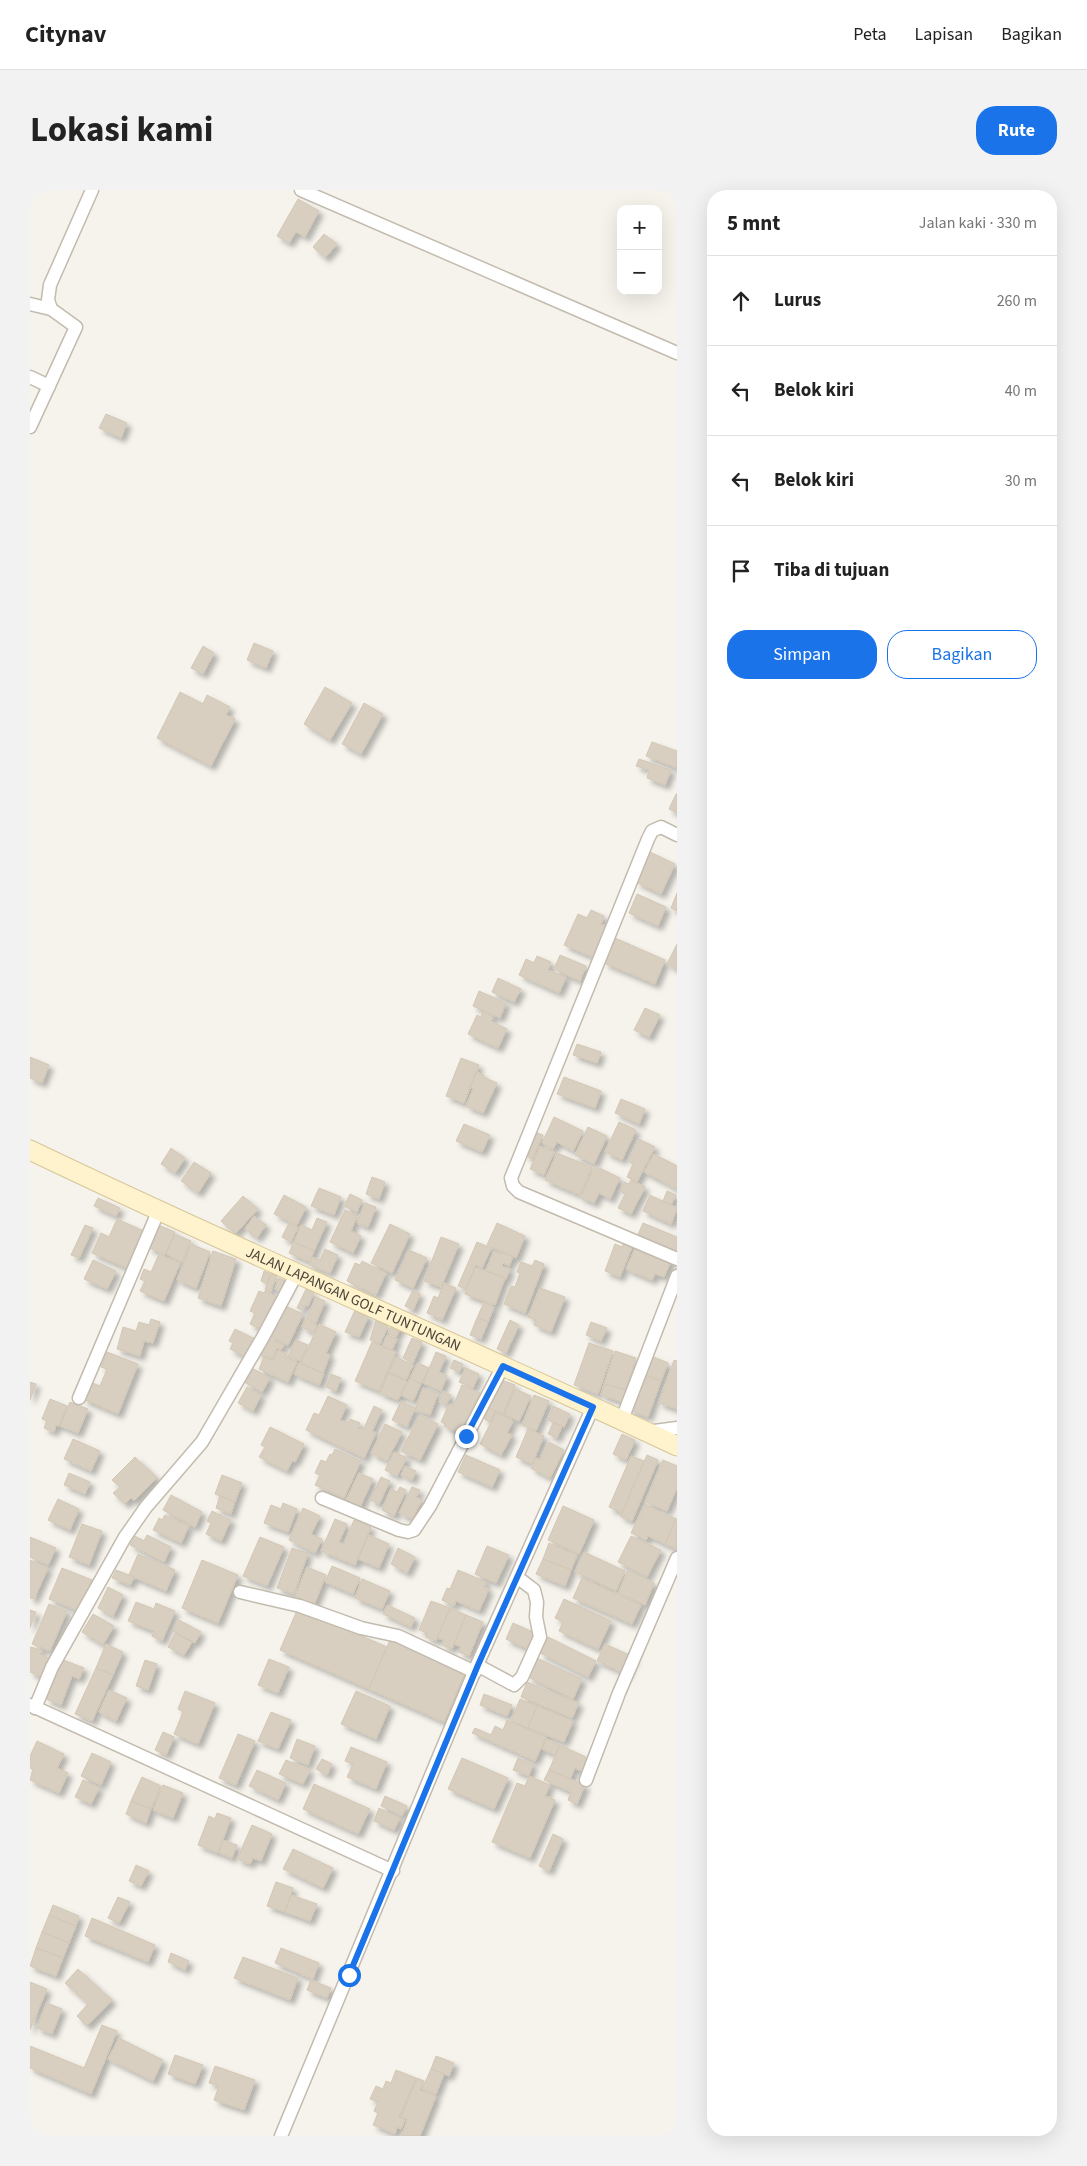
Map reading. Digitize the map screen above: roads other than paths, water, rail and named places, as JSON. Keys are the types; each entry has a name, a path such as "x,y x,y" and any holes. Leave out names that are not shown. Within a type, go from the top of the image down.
{"street":[{"path":"51,309 48,300 50,285 92,190"},
{"path":"301,190 677,352"},
{"path":"30,304 51,309 76,326 30,427"},
{"path":"30,377 49,386"},
{"path":"677,835 661,828 652,831 648,839 512,1178 513,1186 519,1192 677,1259"},
{"name":"JALAN LAPANGAN GOLF TUNTUNGAN","path":"30,1150 158,1212 297,1273 378,1312 503,1366 593,1407 621,1422 677,1446"},
{"path":"79,1398 158,1212"},
{"path":"297,1273 263,1337 202,1442 146,1507 125,1537 32,1706 393,1871"},
{"path":"621,1422 677,1276"},
{"path":"322,1498 399,1530 408,1532 414,1530 430,1506 503,1366"},
{"path":"280,2136 393,1871 476,1669 593,1407"},
{"path":"647,1432 677,1428"},
{"path":"586,1780 619,1693 677,1558"},
{"path":"240,1592 300,1606 361,1628 398,1636 514,1684 522,1677 540,1637 534,1590 518,1577"}]}
